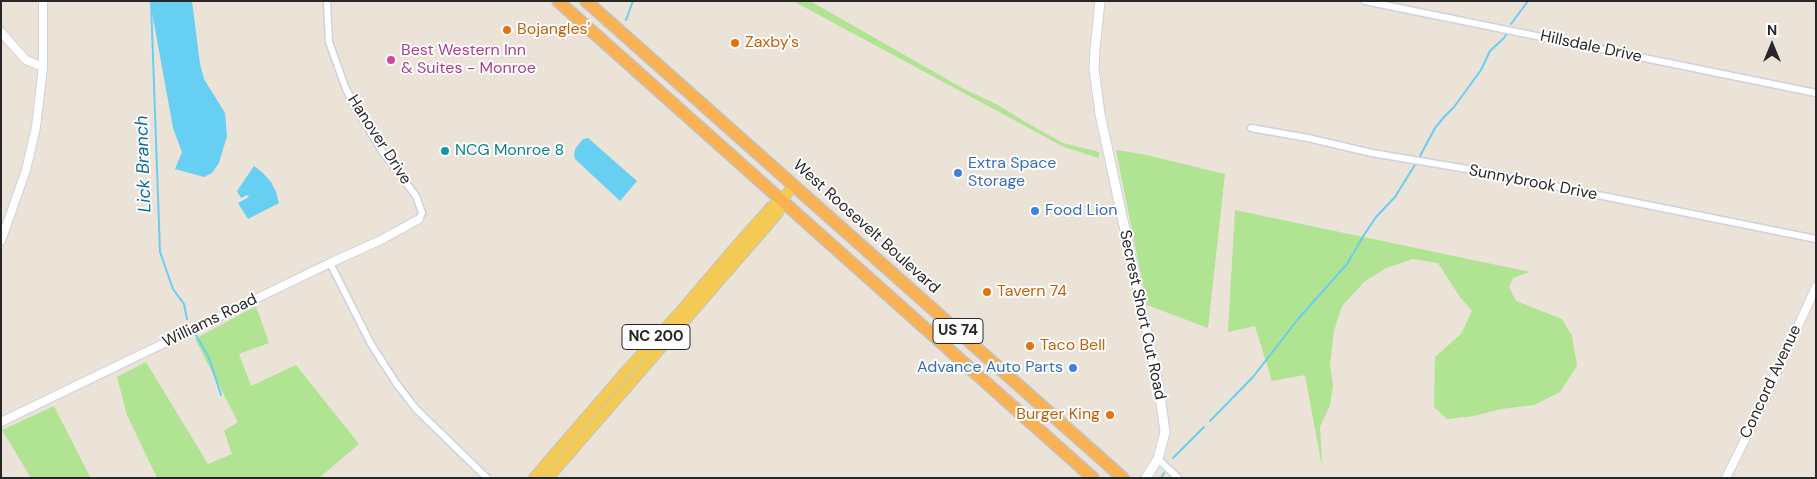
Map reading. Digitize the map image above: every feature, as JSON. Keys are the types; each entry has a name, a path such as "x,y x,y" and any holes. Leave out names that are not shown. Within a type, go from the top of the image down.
{"highway":[{"name":"US 74","path":"558,1 1093,478"},
{"path":"578,1 613,25"},
{"name":"West Roosevelt Boulevard","path":"586,1 1123,478"}],"main road":[{"name":"Secrest Short Cut Road","path":"1100,1 1095,49 1095,78 1100,114 1160,388 1165,432 1158,459 1146,478"},
{"name":"NC 200","path":"534,478 771,207 781,201 794,185"},
{"name":"NC 200","path":"548,478 778,212 781,201"},
{"name":"NC 200","path":"659,350 663,341 682,316 681,311"}],"street":[{"path":"1,241 29,161 36,128 43,67 43,1"},
{"name":"Hanover Drive","path":"327,1 330,42 346,89 382,151 416,196 422,213 419,219"},
{"name":"Hillsdale Drive","path":"1365,1 1816,93"},
{"path":"1,32 26,60 43,67"},
{"name":"Sunnybrook Drive","path":"1251,128 1478,171 1816,239"},
{"name":"Williams Road","path":"1,422 381,240 419,219"},
{"path":"330,263 371,344 396,383 416,409 487,478"},
{"name":"Concord Avenue","path":"1726,478 1816,287"},
{"path":"1158,459 1178,478"}],"green space":[{"path":"793,1 810,1 1063,143 1099,152 1099,158 1064,147"},
{"path":"1116,150 1142,154 1225,174 1208,328 1147,305"},
{"path":"1235,210 1530,272 1513,278 1509,287 1516,301 1562,319 1572,336 1577,366 1560,392 1534,405 1447,419 1434,407 1435,357 1461,334 1472,311 1460,297 1438,263 1413,259 1386,268 1364,282 1342,306 1334,331 1330,365 1333,386 1330,405 1320,427 1322,467 1305,375 1272,381 1255,326 1228,332"},
{"path":"256,306 269,343 239,354 251,386 296,365 359,444 319,478 157,478 127,415 117,377 146,362 208,464 232,454 224,431 238,422 195,339"},
{"path":"54,406 91,478 31,478 2,430"}],"water":[{"path":"150,1 192,1 200,64 204,79 225,113 227,136 219,163 212,173 204,177 175,169 182,152 173,128"},
{"path":"588,138 637,181 620,201 575,159 575,149 583,139"},
{"path":"254,166 271,182 279,203 248,219 238,203 249,197 247,195 241,198 237,191"}],"waterway":[{"name":"Lick Branch","path":"151,1 160,252 173,289 184,304 187,319"},
{"path":"626,20 633,1"},
{"path":"1511,24 1528,1"},
{"path":"1420,156 1435,128 1454,107 1481,70 1490,51 1507,33"},
{"path":"1210,421 1253,377 1298,319 1347,264 1376,217 1395,197 1416,163"},
{"name":"Lick Branch","path":"196,335 209,358 221,395"},
{"path":"1173,458 1204,427"},
{"path":"1161,478 1164,473"}],"place":[{"name":"Bojangles'","path":"507,30"},
{"name":"Zaxby's","path":"735,43"},
{"name":"Best Western Inn & Suites - Monroe","path":"391,60"},
{"name":"NCG Monroe 8","path":"445,151"},
{"name":"Extra Space Storage","path":"958,173"},
{"name":"Food Lion","path":"1035,211"},
{"name":"Tavern 74","path":"987,292"},
{"name":"Taco Bell","path":"1030,346"},
{"name":"Advance Auto Parts","path":"1073,368"},
{"name":"Burger King","path":"1110,415"}]}
